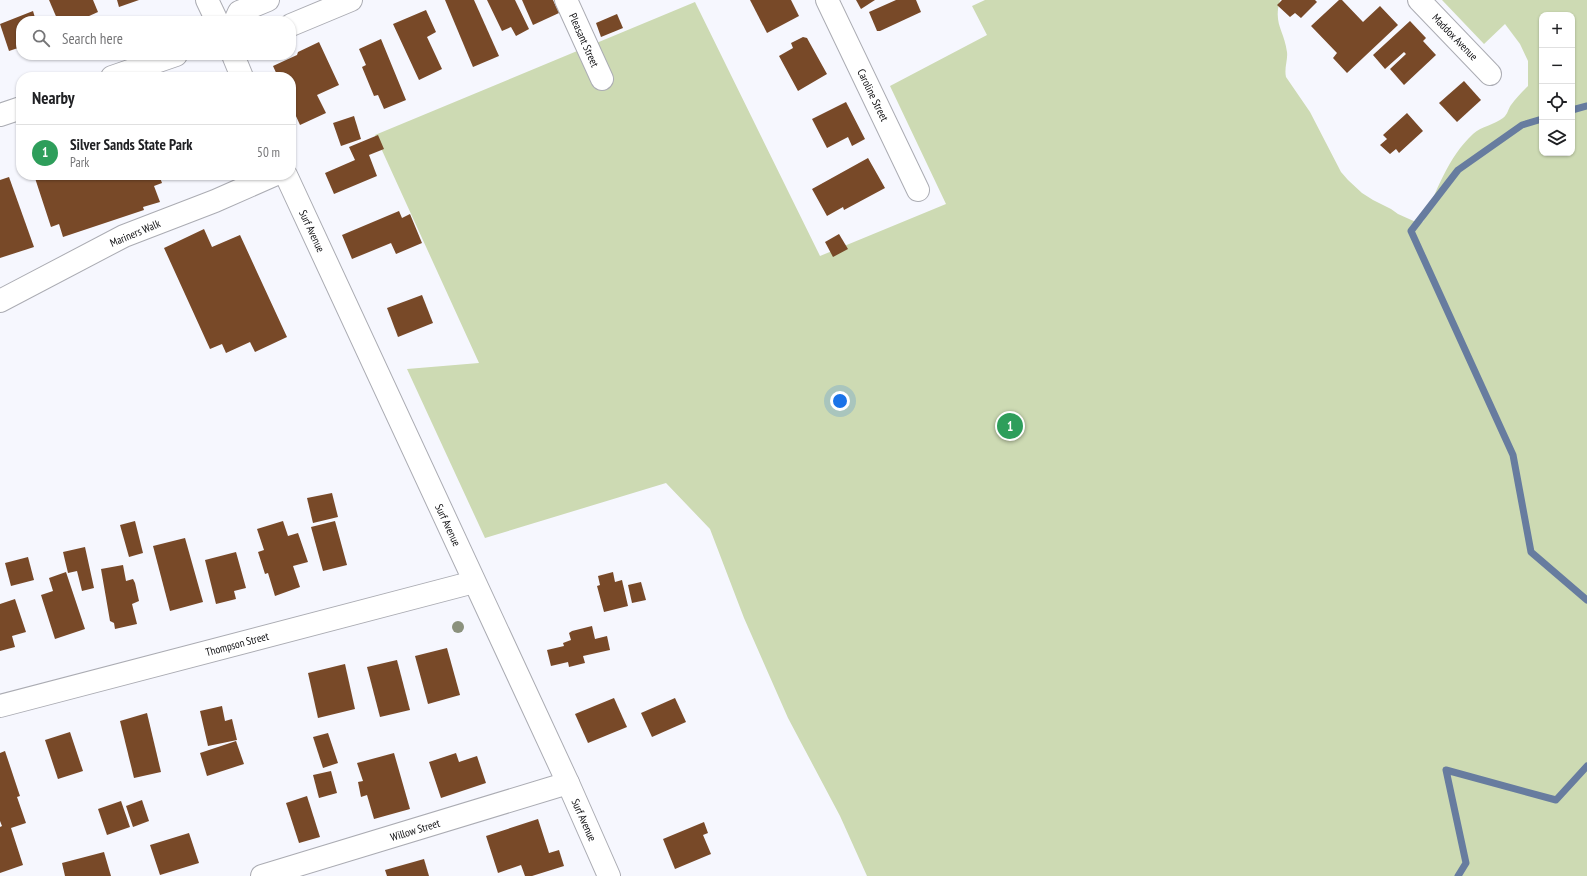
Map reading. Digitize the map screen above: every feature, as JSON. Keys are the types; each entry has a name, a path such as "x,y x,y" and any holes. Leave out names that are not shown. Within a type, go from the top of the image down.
{"street":[{"path":"207,0 215,16"},
{"path":"237,16 240,12 268,0"},
{"path":"296,23 351,0"},
{"name":"Pleasant Street","path":"566,0 602,79"},
{"name":"Caroline Street","path":"827,0 918,190"},
{"name":"Maddox Avenue","path":"1419,0 1490,74"},
{"path":"127,72 161,60"},
{"path":"235,60 240,72"},
{"path":"0,115 16,110"},
{"name":"Mariners Walk","path":"0,301 124,236 215,201 263,180"},
{"name":"Surf Avenue","path":"288,180 568,783 609,876"},
{"name":"Thompson Street","path":"0,706 474,582"},
{"name":"Willow Street","path":"262,876 568,783"}],"green space":[{"path":"985,0 1280,0 1278,8 1278,21 1286,44 1286,77 1310,112 1341,172 1362,193 1398,214 1418,223 1423,222 1444,175 1456,153 1464,143 1477,131 1503,118 1513,102 1528,86 1528,61 1520,44 1505,24 1484,44 1442,0 1587,0 1587,876 867,876 840,816 788,718 744,618 710,529 666,483 485,538 407,369 479,363 375,135 695,2 820,256 946,204 890,86 987,35 972,6"}],"building":[{"path":"49,0 93,0 98,12 89,16 56,16"},
{"path":"117,0 139,0 119,7"},
{"path":"445,0 474,0 499,56 473,67"},
{"path":"487,0 515,0 529,29 516,36 511,27 502,31"},
{"path":"522,0 553,0 559,13 533,25"},
{"path":"750,0 791,0 799,16 767,33"},
{"path":"856,0 875,0 861,9"},
{"path":"896,0 916,0 921,12 877,31 869,12"},
{"path":"1282,0 1315,0 1317,2 1301,18 1295,13 1290,17 1277,5"},
{"path":"1339,0 1342,0 1363,22 1380,6 1398,25 1347,73 1333,58 1337,53 1311,26"},
{"path":"426,10 436,32 427,37 442,69 419,80 393,24"},
{"path":"33,11 34,16 20,16"},
{"path":"617,14 623,28 601,37 596,23"},
{"path":"16,18 16,49 9,51 0,24"},
{"path":"1410,21 1426,38 1423,41 1436,55 1404,85 1390,69 1406,54 1404,52 1385,69 1373,55"},
{"path":"803,37 807,38 827,74 798,91 779,56 793,48 791,43"},
{"path":"381,39 406,100 384,109 378,95 374,96 362,67 366,65 359,49"},
{"path":"319,42 339,85 317,95 326,113 300,125 296,116 296,72 276,72 273,66 286,60 296,60 298,52"},
{"path":"1464,81 1481,100 1457,122 1439,103"},
{"path":"846,102 865,139 852,146 848,137 827,148 812,119"},
{"path":"1407,113 1423,131 1399,153 1396,149 1390,154 1380,145 1387,139 1383,135"},
{"path":"354,116 361,139 341,146 333,123"},
{"path":"378,135 384,149 369,155 377,176 334,194 325,173 355,160 349,147"},
{"path":"868,158 885,188 844,210 843,207 827,216 812,189"},
{"path":"9,177 34,247 0,258 0,180"},
{"path":"36,180 161,180 162,183 154,186 160,202 143,207 144,210 63,237 59,224 51,227"},
{"path":"399,211 402,218 410,214 422,243 396,254 391,243 352,259 342,235"},
{"path":"204,229 212,247 240,235 287,337 255,352 250,342 226,353 222,344 210,349 164,248"},
{"path":"839,234 848,249 833,257 825,242"},
{"path":"422,295 433,323 398,337 387,308"},
{"path":"332,493 338,517 313,523 307,498"},
{"path":"135,521 143,553 129,557 120,525"},
{"path":"283,521 288,536 298,533 308,562 293,566 300,587 275,596 268,573 265,574 258,552 264,550 257,529"},
{"path":"335,521 347,565 323,571 311,527"},
{"path":"185,538 203,602 170,611 153,546"},
{"path":"85,547 94,588 82,591 77,571 68,573 63,552"},
{"path":"236,552 246,588 234,591 236,599 216,604 205,560"},
{"path":"28,557 34,580 11,586 5,563"},
{"path":"123,565 126,581 133,579 135,583 139,601 132,604 137,624 115,629 114,623 110,621 101,569"},
{"path":"66,572 85,629 55,639 41,595 53,591 49,578"},
{"path":"613,572 615,582 622,580 628,606 604,612 597,586 600,585 598,576"},
{"path":"641,582 646,600 632,603 628,585"},
{"path":"15,599 26,632 12,636 15,647 0,651 0,604"},
{"path":"592,626 595,639 607,636 610,650 583,656 585,663 569,667 568,662 551,666 547,650 564,646 563,643 571,640 569,633 572,631"},
{"path":"447,648 460,695 428,704 415,656"},
{"path":"397,660 410,710 380,717 367,667"},
{"path":"345,664 355,709 318,718 308,673"},
{"path":"614,698 627,727 588,743 575,714"},
{"path":"675,698 686,722 652,737 641,713"},
{"path":"222,706 225,721 232,719 237,740 208,746 200,711"},
{"path":"147,713 161,772 134,778 120,721"},
{"path":"70,732 83,771 58,779 45,740"},
{"path":"328,733 338,763 323,768 313,737"},
{"path":"236,741 244,764 207,776 200,753"},
{"path":"5,751 20,796 17,797 26,823 11,828 23,865 0,873 0,827 2,826 0,821 0,753"},
{"path":"394,753 410,809 374,819 367,795 361,797 358,782 363,781 357,763"},
{"path":"456,753 459,762 477,756 486,783 441,798 429,762"},
{"path":"331,771 337,793 319,798 313,775"},
{"path":"307,796 320,837 299,843 286,803"},
{"path":"142,800 149,821 133,827 126,806"},
{"path":"121,801 130,827 107,835 98,809"},
{"path":"538,819 549,853 559,850 564,866 532,876 525,876 521,865 498,873 486,836"},
{"path":"704,822 708,833 703,835 711,854 675,869 663,839"},
{"path":"189,833 199,863 160,875 150,845"},
{"path":"104,852 111,876 65,876 62,863"},
{"path":"424,859 429,876 387,876 385,870"}],"waterway":[{"path":"1575,109 1587,106"},
{"path":"1539,120 1522,125 1458,170 1411,231 1513,455 1531,552 1587,600"},
{"path":"1458,876 1466,863 1446,770 1556,800 1587,766"}],"place":[{"name":"Silver Sands State Park","path":"1010,426"}]}
